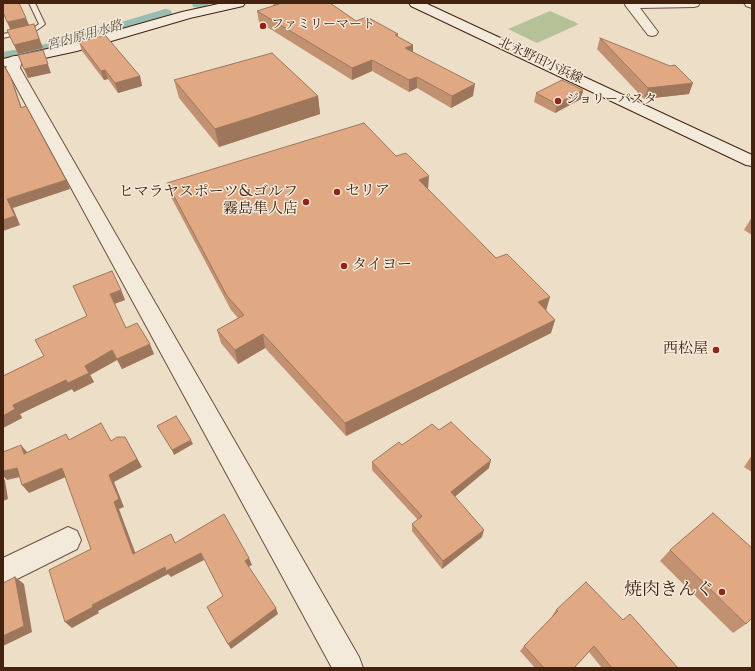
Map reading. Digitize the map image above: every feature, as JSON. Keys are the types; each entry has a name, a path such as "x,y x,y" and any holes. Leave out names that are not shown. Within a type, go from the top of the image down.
{"main road":[{"path":"9,61 79,46 183,11 239,3"},
{"name":"北永野田小浜線","path":"415,3 752,161"}],"street":[{"path":"652,32 631,5 694,3"},
{"path":"9,61 348,668"},
{"path":"3,572 68,540"}],"lane":[{"path":"3,36 35,29 42,24 32,3"}],"green space":[{"path":"550,11 579,24 537,43 508,29"}],"building":[{"path":"3,3 19,3 26,18 7,22 3,12"},
{"path":"277,3 330,3 356,21 367,17 398,34 395,35 413,45 405,48 475,84 452,96 417,77 409,80 372,60 352,68 257,11 279,4"},
{"path":"34,24 39,39 14,45 7,30"},
{"path":"105,35 140,76 115,83 105,70 101,71 79,42"},
{"path":"600,38 670,66 675,65 693,83 648,88"},
{"path":"43,50 48,64 24,69 18,55"},
{"path":"272,53 318,96 215,129 174,80"},
{"path":"3,64 11,78 21,108 26,106 66,180 7,199 15,216 3,220"},
{"path":"562,80 583,90 557,104 536,93"},
{"path":"364,123 396,156 406,153 429,176 419,180 496,258 507,254 550,297 538,302 555,320 345,423 263,334 235,350 217,330 244,315 227,296 167,183"},
{"path":"112,271 121,290 110,294 126,328 137,323 150,344 117,359 112,350 85,366 89,373 68,383 66,380 13,405 15,409 3,416 3,376 44,356 35,340 87,316 73,286"},
{"path":"176,416 191,440 172,450 157,426"},
{"path":"451,422 491,460 451,492 484,530 443,561 412,524 422,516 372,462 399,442 402,445 432,424 439,430"},
{"path":"101,423 111,441 117,437 125,437 137,459 109,475 119,499 114,502 133,554 171,534 175,543 224,514 249,558 245,561 276,608 228,644 207,607 223,596 201,553 166,571 165,567 92,605 93,607 65,622 49,570 91,549 62,468 22,485 17,468 3,471 3,452 21,445 24,454 66,434 69,440"},
{"name":"焼肉きんぐ","path":"713,513 752,548 752,618 746,624 670,550"},
{"path":"15,577 24,626 3,636 3,583"},
{"path":"586,582 623,620 630,614 678,668 612,668 594,646 574,668 544,668 524,646 558,611 556,610"}],"waterway":[{"name":"宮内原用水路","path":"198,4 202,3"},
{"name":"宮内原用水路","path":"3,57 54,47 165,13"}],"place":[{"name":"ファミリーマート","path":"263,26"},
{"name":"ジョリーパスタ","path":"558,101"},
{"name":"セリア","path":"337,192"},
{"name":"ヒマラヤスポーツ&ゴルフ 霧島隼人店","path":"306,202"},
{"name":"タイヨー","path":"344,266"},
{"name":"西松屋","path":"716,350"},
{"name":"焼肉きんぐ","path":"722,592"}]}
